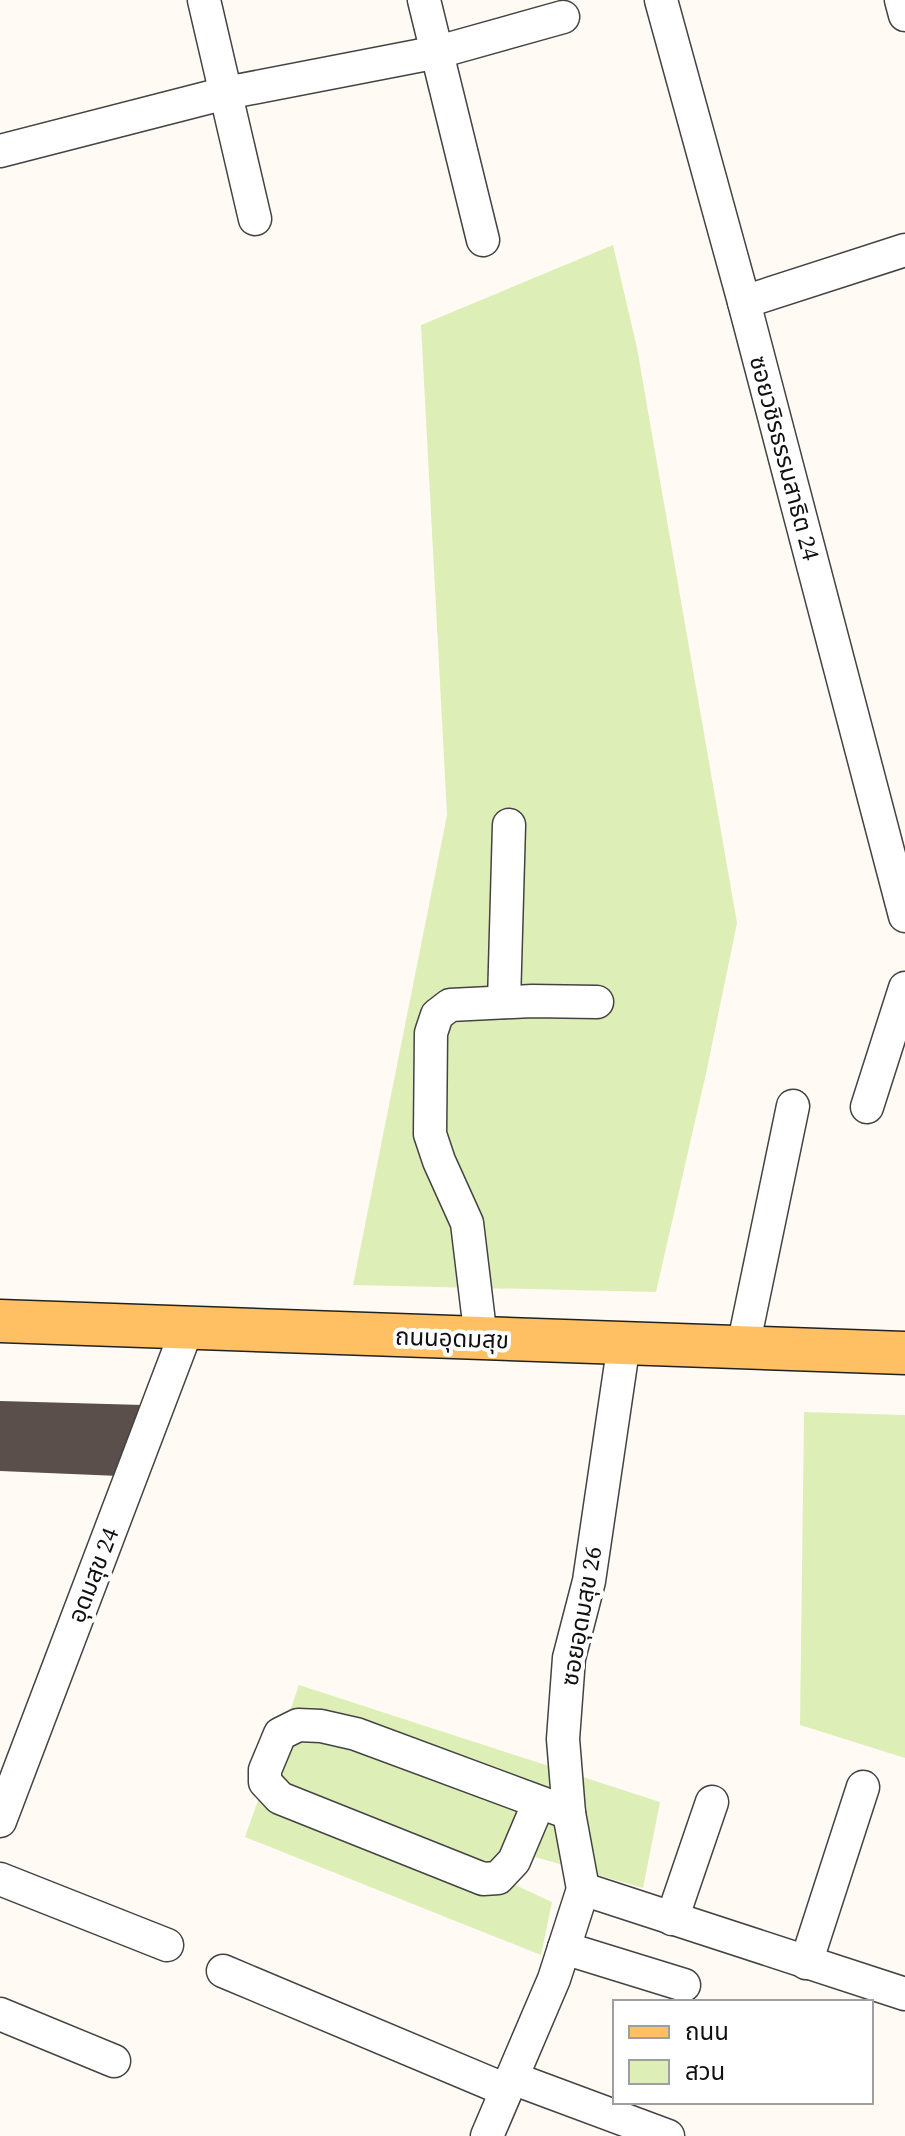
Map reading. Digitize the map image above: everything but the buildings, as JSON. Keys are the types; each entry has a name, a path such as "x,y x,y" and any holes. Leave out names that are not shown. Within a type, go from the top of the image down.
{"main road":[{"name":"ถนนอุดมสุข","path":"0,1321 905,1353"}],"street":[{"path":"204,0 255,219"},
{"path":"424,0 483,240"},
{"name":"ซอยวชิรธรรมสาธิต 24","path":"661,0 744,302 905,916"},
{"path":"901,0 905,15"},
{"path":"0,151 226,93 438,52 563,17"},
{"path":"744,302 905,250"},
{"path":"504,1002 509,825"},
{"path":"867,1107 905,988"},
{"path":"481,1339 467,1223 430,1134 431,1033 437,1015 450,1005 597,1002"},
{"path":"743,1347 793,1106"},
{"name":"อุดมสุข 24","path":"0,1821 187,1329"},
{"name":"ซอยอุดมสุข 26","path":"487,2136 554,1979 583,1889 569,1813 563,1739 569,1658 589,1581 624,1343"},
{"path":"539,1802 514,1861 498,1878 483,1879 280,1798 265,1782 265,1770 280,1734 298,1725 321,1726 356,1734 569,1813"},
{"path":"806,1963 863,1787"},
{"path":"672,1919 712,1802"},
{"path":"0,1879 167,1945"},
{"path":"583,1889 905,1994"},
{"path":"564,1948 684,1985"},
{"path":"223,1971 509,2084 668,2136"},
{"path":"0,2014 114,2061"}],"green space":[{"path":"613,245 637,348 737,923 656,1292 353,1285 447,815 421,325"},
{"path":"804,1412 905,1415 905,1758 800,1725"},
{"path":"299,1685 660,1802 643,1888 528,1855 513,1884 552,1902 541,1955 245,1837"}]}
